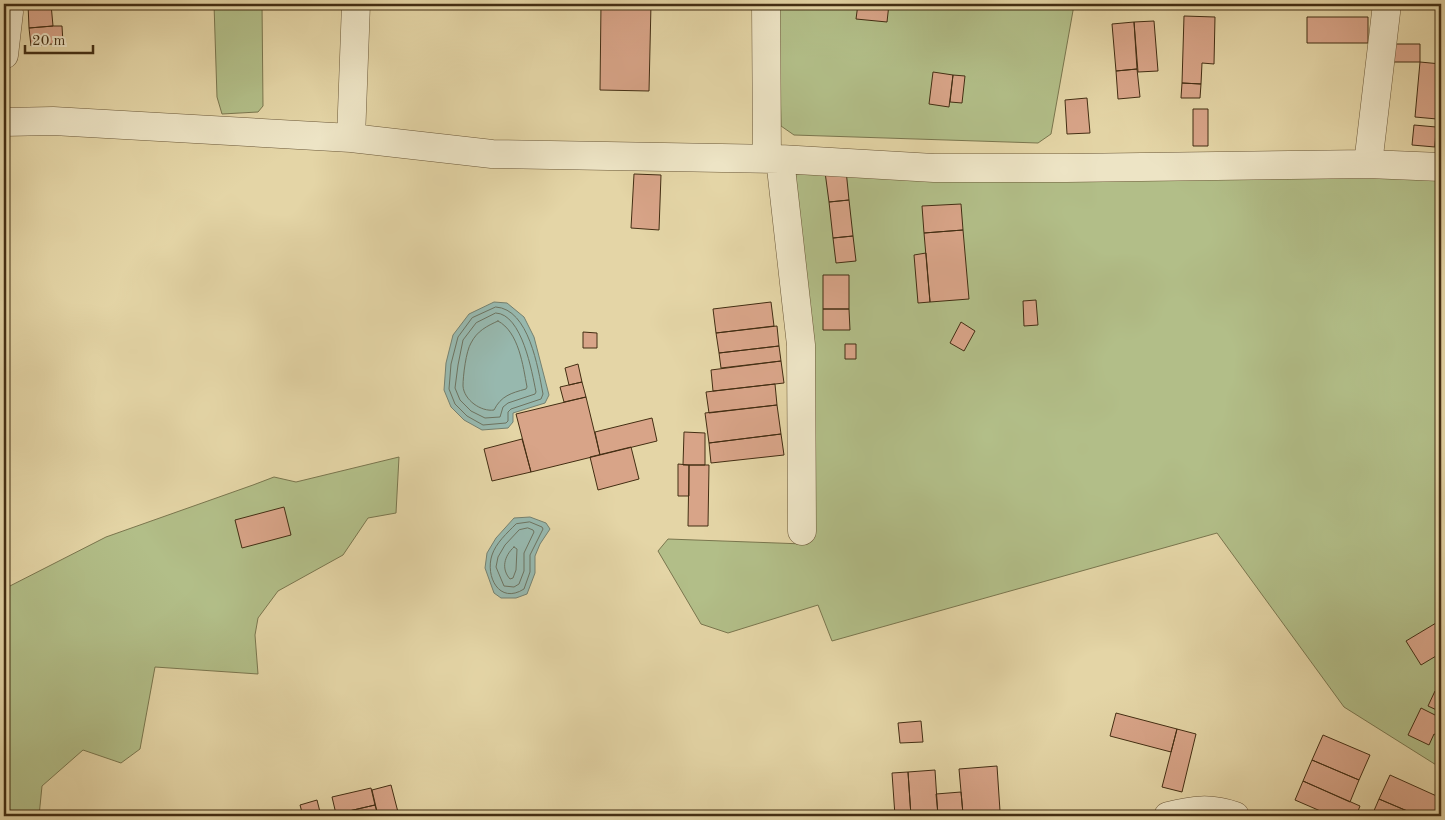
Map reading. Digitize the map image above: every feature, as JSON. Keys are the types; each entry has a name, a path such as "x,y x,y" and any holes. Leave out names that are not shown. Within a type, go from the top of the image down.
{"street":[{"path":"351,138 356,4"},
{"path":"766,4 773,159 801,345 802,531"},
{"path":"1368,164 1387,4"},
{"path":"4,55 8,12"},
{"path":"4,122 53,121 351,138 492,154 773,159 934,168 1368,164 1441,167"},
{"path":"1168,816 1191,811 1209,810 1235,816"}],"green space":[{"path":"214,4 262,4 263,106 258,112 222,114 217,97"},
{"path":"778,4 1076,4 1074,5 1051,134 1038,143 794,135 781,126"},
{"path":"786,164 1441,173 1441,768 1344,707 1217,533 832,641 818,605 728,633 701,624 658,551 668,539 804,544"},
{"path":"399,457 396,513 368,518 343,555 278,591 258,618 255,635 258,674 155,667 140,749 121,763 83,750 42,786 39,816 4,816 4,589 106,537 274,477 296,482"}],"water":[{"path":"494,302 507,303 524,317 534,337 549,395 545,403 513,413 513,422 508,428 482,430 464,420 451,407 444,390 446,363 453,335 469,314"},
{"path":"530,517 546,523 550,529 535,556 535,573 527,594 516,598 501,598 494,593 485,568 487,553 496,538 514,518"}],"building":[{"path":"28,4 51,4 53,26 29,28"},
{"path":"267,4 339,4 339,9 267,9"},
{"path":"601,4 651,4 649,91 600,90"},
{"path":"858,4 889,4 887,22 856,19"},
{"path":"1184,16 1215,17 1214,64 1202,63 1201,84 1182,83"},
{"path":"1307,17 1368,17 1368,43 1307,43"},
{"path":"1154,21 1158,71 1138,72 1134,22"},
{"path":"1134,22 1137,69 1116,71 1112,24"},
{"path":"62,26 63,43 31,46 29,28"},
{"path":"1386,44 1420,44 1420,62 1387,62"},
{"path":"1420,62 1441,64 1437,119 1415,117"},
{"path":"1137,69 1140,97 1118,99 1116,71"},
{"path":"933,72 953,75 949,107 929,104"},
{"path":"953,75 965,76 962,103 950,102"},
{"path":"1182,83 1201,84 1200,98 1181,98"},
{"path":"1087,98 1090,133 1067,134 1065,100"},
{"path":"1193,109 1208,109 1208,146 1193,146"},
{"path":"1437,119 1441,120 1441,147 1435,147"},
{"path":"1414,125 1436,127 1435,147 1412,145"},
{"path":"846,170 849,200 829,202 825,172"},
{"path":"634,174 661,175 659,230 631,228"},
{"path":"849,200 853,236 833,238 829,202"},
{"path":"961,204 963,230 924,233 922,206"},
{"path":"963,230 969,299 930,302 924,233"},
{"path":"853,236 856,261 836,263 833,238"},
{"path":"926,253 930,302 918,303 914,255"},
{"path":"823,275 849,275 849,309 823,309"},
{"path":"1036,300 1038,325 1024,326 1023,301"},
{"path":"771,302 774,326 716,333 713,309"},
{"path":"823,309 849,309 850,330 823,330"},
{"path":"961,322 975,331 964,351 950,343"},
{"path":"777,326 779,346 719,353 716,333"},
{"path":"583,332 597,333 597,348 583,348"},
{"path":"845,344 856,344 856,359 845,359"},
{"path":"779,346 781,361 721,368 719,353"},
{"path":"781,361 784,383 713,391 711,370"},
{"path":"578,364 582,382 569,385 565,368"},
{"path":"582,382 586,397 564,402 560,387"},
{"path":"775,384 777,405 709,413 706,392"},
{"path":"586,397 600,455 531,472 516,414"},
{"path":"777,405 781,434 709,443 705,413"},
{"path":"652,418 657,441 600,455 595,432"},
{"path":"684,432 705,433 705,465 683,465"},
{"path":"781,434 784,455 711,463 709,443"},
{"path":"522,439 531,472 492,481 484,449"},
{"path":"631,447 639,479 598,490 590,457"},
{"path":"678,464 689,465 689,496 678,496"},
{"path":"689,465 709,465 708,526 688,526"},
{"path":"284,507 291,535 242,548 235,520"},
{"path":"1441,620 1441,653 1421,665 1406,641"},
{"path":"1435,691 1441,693 1441,712 1428,706"},
{"path":"1421,708 1441,718 1441,737 1434,734 1429,745 1408,735"},
{"path":"1116,713 1177,729 1171,752 1110,736"},
{"path":"921,721 923,742 900,743 898,723"},
{"path":"1177,729 1196,734 1182,792 1162,787"},
{"path":"1323,735 1370,755 1359,780 1312,760"},
{"path":"1312,760 1359,780 1350,802 1303,781"},
{"path":"997,766 1000,811 963,814 959,769"},
{"path":"935,770 938,816 911,816 908,772"},
{"path":"908,772 911,816 895,816 892,773"},
{"path":"1390,775 1441,798 1441,816 1419,816 1379,799"},
{"path":"1303,781 1360,806 1356,816 1332,816 1295,800"},
{"path":"391,785 399,816 378,816 372,790"},
{"path":"371,788 375,805 336,814 332,797"},
{"path":"961,792 963,814 938,815 936,794"},
{"path":"1379,799 1419,816 1381,816 1373,813"},
{"path":"317,800 321,816 303,816 300,805"},
{"path":"375,805 378,816 328,816 336,814"},
{"path":"1000,811 1000,816 963,816 963,814"}]}
